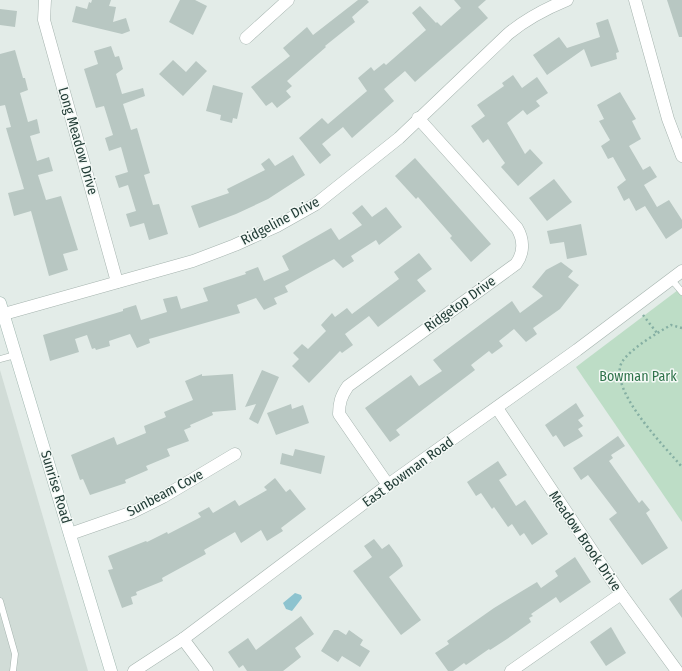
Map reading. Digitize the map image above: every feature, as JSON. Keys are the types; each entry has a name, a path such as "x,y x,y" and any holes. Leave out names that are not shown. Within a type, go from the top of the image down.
{"street":[{"name":"Long Meadow Drive","path":"45,0 44,20 117,282"},
{"path":"246,38 288,0"},
{"name":"Ridgeline Drive","path":"2,308 117,282 193,261 236,245 277,226 316,204 399,138 418,118 508,34 526,20 546,8 567,0"},
{"path":"635,0 668,119 682,156"},
{"name":"Ridgetop Drive","path":"388,485 339,414 339,404 342,394 354,381 516,264 523,249 521,234 517,228 418,118"},
{"name":"East Bowman Road","path":"134,671 183,639 388,485 496,408 682,271"},
{"name":"Sunrise Road","path":"2,308 111,671"},
{"name":"Meadow Brook Drive","path":"496,408 621,594 677,671"},
{"name":"Sunbeam Cove","path":"70,534 134,512 163,497 235,454"},
{"path":"511,671 621,594"},
{"path":"183,639 208,671"}],"lane":[{"path":"671,279 682,292"},
{"path":"0,359 15,355"},
{"path":"0,602 15,654 13,671"}],"path":[{"path":"636,306 657,333"},
{"path":"682,328 670,325 657,333 632,352 622,363 620,375 622,387 629,400 648,427 682,468"}],"shaded area":[{"path":"0,370 88,671 0,671"}],"green space":[{"name":"Bowman Park","path":"682,287 682,522 576,367"}],"water":[{"path":"295,593 301,595 302,598 292,611 286,609 283,603"}],"building":[{"path":"92,0 111,0 109,6 116,7 113,22 126,18 130,31 122,34 72,22 76,6 87,9 89,2 91,3"},
{"path":"180,0 195,0 207,6 193,35 169,22"},
{"path":"358,0 367,0 369,2 352,17 355,22 325,46 326,47 287,81 292,86 286,91 291,97 277,108 272,102 266,106 251,87 290,56 283,48 307,27 313,35"},
{"path":"454,0 486,0 478,7 488,18 415,82 405,71 384,89 394,101 352,138 343,127 322,144 331,155 320,164 299,138 322,118 328,124 367,91 358,78 371,67 374,71 384,63 386,65 426,30 412,13 420,6 436,23 437,22 441,26 461,8"},
{"path":"667,0 682,0 682,37 679,37"},
{"path":"0,9 17,11 15,27 0,25"},
{"path":"608,19 619,52 616,53 617,59 591,67 584,49 547,75 533,55 559,37 567,48 600,37 596,23"},
{"path":"111,46 115,57 119,56 123,69 116,74 122,94 143,88 145,96 123,104 131,130 137,128 150,173 144,175 153,205 159,204 168,234 149,240 144,223 130,227 126,214 136,211 128,185 119,188 115,176 128,172 121,147 109,151 105,138 113,135 104,106 96,108 84,69 98,64 94,51"},
{"path":"15,50 28,90 20,93 28,122 37,119 40,133 30,136 37,161 49,157 53,171 38,175 46,200 61,196 78,250 63,254 68,270 49,276 31,211 14,216 8,193 24,189 6,128 11,127 5,105 0,106 0,54"},
{"path":"173,60 186,72 196,61 207,71 183,96 159,74"},
{"path":"513,75 522,88 537,77 548,93 536,101 540,106 527,115 523,110 507,123 525,154 530,149 543,163 518,186 501,167 505,163 488,139 483,143 471,126 485,116 477,105 504,86 502,83"},
{"path":"213,85 243,93 237,119 233,118 232,123 220,120 221,115 206,111"},
{"path":"620,92 636,119 632,121 641,139 629,146 643,170 650,166 657,177 644,185 657,207 669,200 682,220 682,228 666,239 645,206 636,211 629,198 624,201 617,187 626,180 613,157 608,159 601,146 610,140 599,121 604,119 597,105"},
{"path":"293,155 305,175 268,199 236,214 199,228 191,206 229,193 227,189 265,170 261,164 269,158 275,166"},
{"path":"415,158 491,244 471,262 450,238 452,236 418,197 416,199 395,176"},
{"path":"554,179 572,202 547,221 529,198"},
{"path":"362,205 372,217 386,207 402,227 379,245 376,240 351,256 354,261 343,268 334,259 285,286 288,292 274,298 277,304 264,310 256,298 237,305 240,313 149,339 150,343 137,348 130,334 109,341 110,346 96,350 95,348 92,349 87,335 75,339 79,352 50,361 43,335 123,311 123,309 136,305 141,320 167,312 163,299 177,296 181,309 208,301 203,288 246,274 245,272 258,267 264,281 289,270 282,256 331,228 339,240 362,225 352,213"},
{"path":"581,224 587,255 567,259 564,242 550,244 547,231"},
{"path":"419,253 432,269 417,280 426,291 378,327 369,316 345,334 353,345 342,353 340,351 309,383 292,366 299,359 293,353 302,344 308,349 326,331 321,325 332,313 335,317 347,308 352,314 399,279 394,272"},
{"path":"561,262 573,271 568,277 579,285 560,309 533,328 537,334 526,342 514,329 499,341 503,346 492,354 489,351 471,365 475,370 396,430 400,435 390,442 365,408 411,375 419,386 442,371 433,360 512,301 520,313 543,296 532,287 546,270"},
{"path":"262,370 279,377 258,424 249,419 256,404 245,407"},
{"path":"202,374 202,376 233,374 236,410 212,412 213,415 190,425 191,427 184,430 189,441 167,449 170,456 146,466 148,470 125,480 126,483 90,495 83,479 80,480 71,455 114,437 117,445 146,433 144,426 166,417 164,412 193,400 185,381"},
{"path":"576,403 584,416 578,420 583,426 578,429 583,436 564,447 556,435 553,437 545,425"},
{"path":"291,404 292,409 303,405 309,423 276,435 267,413"},
{"path":"618,436 625,446 611,455 613,458 609,461 639,503 642,500 650,510 646,513 668,548 642,565 609,519 617,513 588,475 581,480 573,468"},
{"path":"295,449 325,456 321,474 280,464 282,453 293,456"},
{"path":"498,461 507,475 499,480 516,506 525,500 548,534 532,545 524,533 520,536 512,524 508,527 494,507 492,509 481,493 476,496 467,482"},
{"path":"275,478 286,492 290,489 306,509 281,528 283,531 267,541 261,530 241,543 235,532 204,550 206,554 162,578 163,581 136,592 137,595 131,597 133,604 122,608 108,570 113,569 108,556 146,541 147,542 167,532 168,534 201,517 198,513 209,507 213,513 235,500 239,506 267,490 264,487"},
{"path":"374,539 382,549 389,544 400,559 403,566 389,577 421,620 401,635 353,571 372,557 364,546"},
{"path":"575,557 591,582 560,603 556,597 531,614 533,616 529,618 531,622 507,639 466,665 464,663 453,671 448,671 435,653 449,644 447,641 494,608 537,582 541,588 558,576 555,571"},
{"path":"682,589 682,618 669,599"},
{"path":"301,616 314,634 295,648 301,657 283,671 247,671 243,665 239,668 228,652 248,638 256,650"},
{"path":"611,627 626,653 606,666 590,642"},
{"path":"334,630 338,630 346,635 349,630 363,640 360,645 370,651 360,667 342,656 338,662 321,651"}]}
